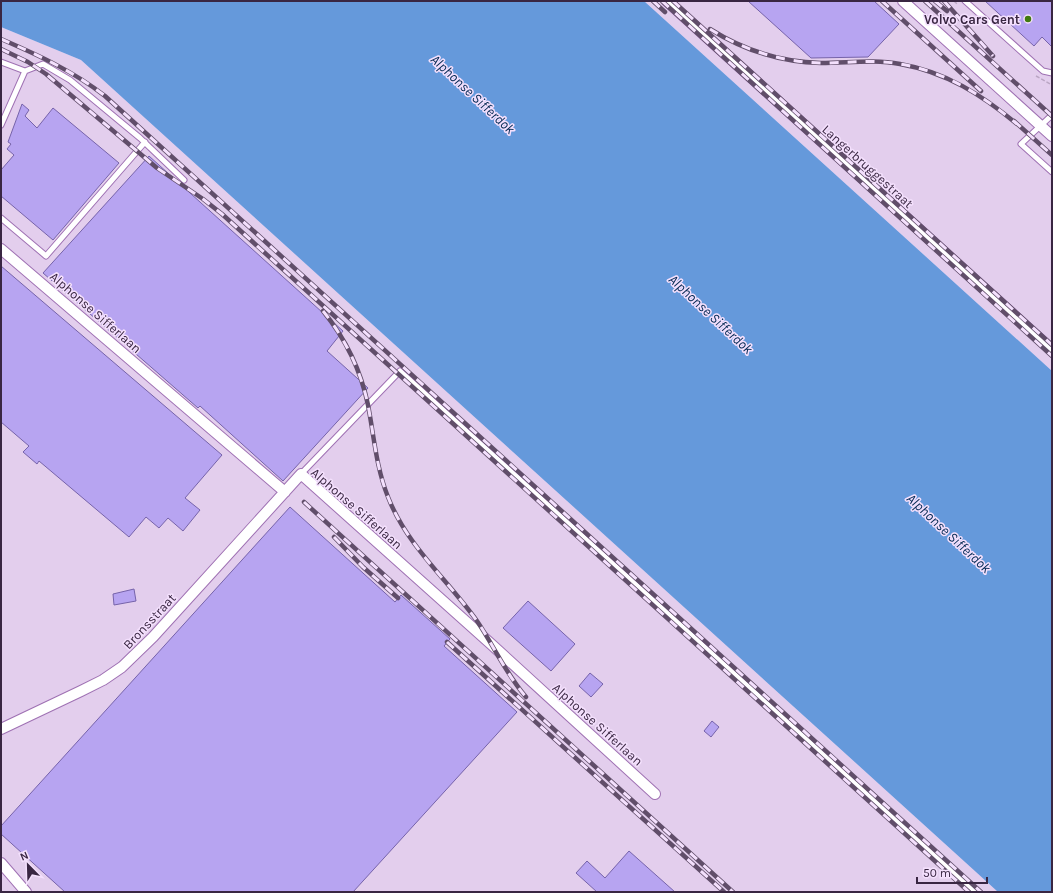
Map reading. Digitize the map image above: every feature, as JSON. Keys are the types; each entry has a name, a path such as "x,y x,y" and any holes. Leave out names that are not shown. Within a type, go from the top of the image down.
{"street":[{"name":"Langerbruggestraat","path":"667,1 1052,350"},
{"path":"903,1 1052,136"},
{"name":"Alphonse Sifferlaan","path":"1,248 285,492 301,474 491,644 654,794"},
{"name":"Bronsstraat","path":"1,728 103,680 122,667 153,637 285,492"},
{"path":"1,863 26,892"}],"lane":[{"path":"965,1 1042,71 1052,73"},
{"path":"1,62 25,71 43,64 70,80 145,142 184,180"},
{"path":"1,125 25,71"},
{"path":"1052,116 1021,144 1052,172"},
{"path":"1,218 46,256 145,142"},
{"path":"301,474 400,371 975,892"}],"shaded area":[{"path":"644,1 1052,1 1052,371"},
{"path":"1,27 81,60 998,892 1,892"}],"water":[{"name":"Alphonse Sifferdok","path":"1,1 644,1 1052,371 1052,892 998,892 81,60 1,27"}],"building":[{"path":"748,1 874,1 899,24 868,57 811,58"},
{"name":"Volvo Cars Gent","path":"985,1 1052,1 1052,47 1042,37 1034,46"},
{"path":"22,104 29,110 25,116 37,128 53,108 119,163 53,240 1,196 1,170 14,155 7,149 11,144 8,142"},
{"path":"149,156 343,331 327,351 368,388 283,481 200,406 198,408 43,273"},
{"path":"1,266 222,455 185,498 200,510 183,531 168,518 159,528 146,517 129,537 39,461 37,464 23,452 29,446 1,422"},
{"path":"290,507 395,602 401,595 450,639 444,646 517,712 353,892 65,892 1,834 1,826"},
{"path":"134,589 136,601 114,605 113,594"},
{"path":"528,601 575,644 551,671 503,628"},
{"path":"590,673 603,684 591,697 579,686"},
{"path":"712,721 719,727 711,737 704,731"},
{"path":"629,851 675,892 597,892 576,873 587,861 605,878"}],"railway":[{"path":"653,1 665,12"},
{"path":"662,1 1052,356"},
{"path":"673,1 1052,345"},
{"path":"882,1 981,91"},
{"path":"925,1 1052,116"},
{"path":"935,1 947,11"},
{"path":"944,1 993,56"},
{"path":"710,29 749,49 763,54 792,60 821,63 880,62 900,64 917,68 963,86 977,94 1017,124"},
{"path":"1,39 42,57 68,71 105,96 981,892"},
{"path":"1,49 28,62 46,74 157,168 203,199 222,214 969,892"},
{"path":"1014,121 1052,155"},
{"path":"323,311 345,344 361,380 368,405 384,486 396,515 428,562 477,621 512,679 526,697"},
{"path":"304,502 733,892"},
{"path":"334,537 363,567 398,598"},
{"path":"447,642 724,892"}],"place":[{"name":"Volvo Cars Gent","path":"1028,19"}]}
